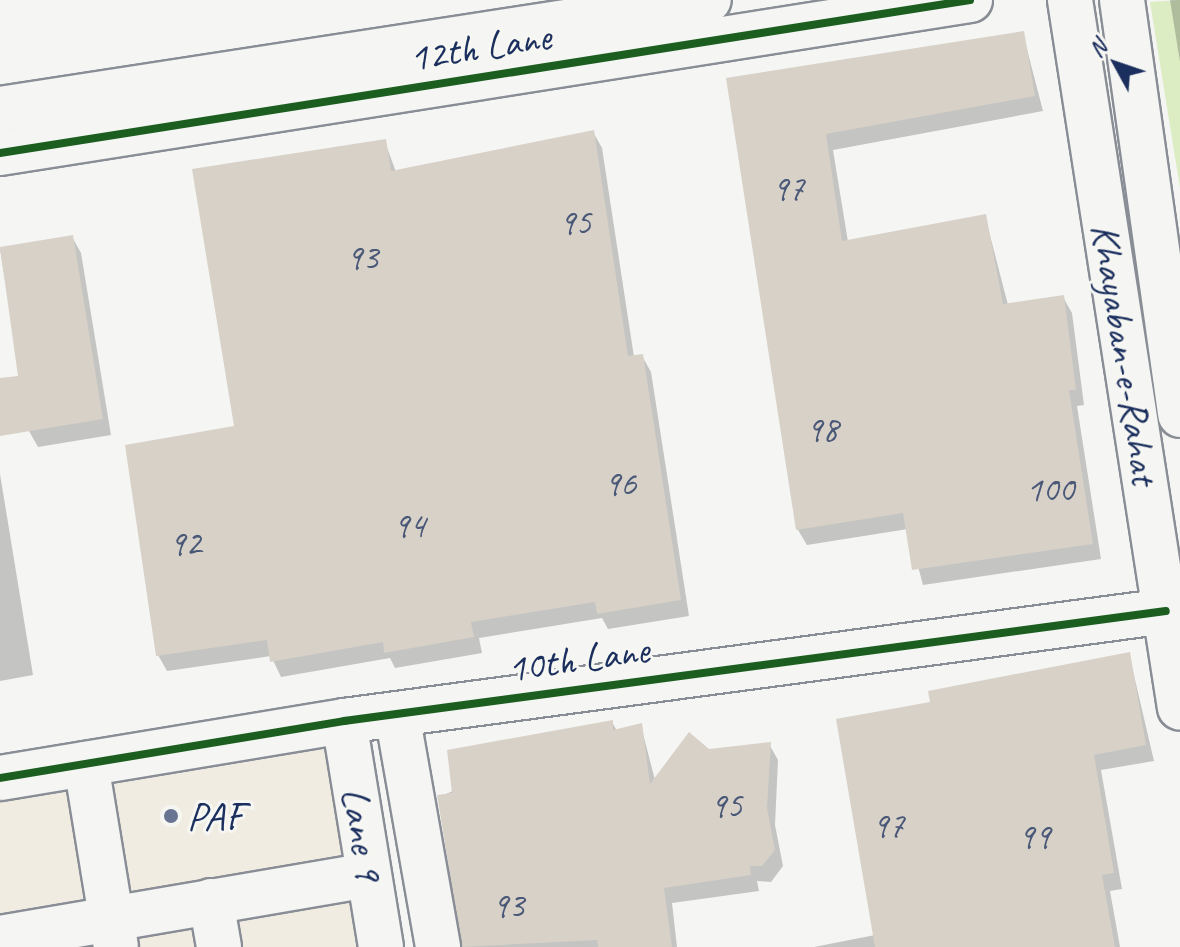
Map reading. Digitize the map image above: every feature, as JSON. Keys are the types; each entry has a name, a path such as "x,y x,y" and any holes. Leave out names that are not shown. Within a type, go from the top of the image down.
{"street":[{"name":"12th Lane","path":"0,109 709,0"},
{"name":"12th Lane","path":"0,153 970,0"},
{"name":"Khayaban-e-Rahat","path":"1070,0 1180,708"},
{"path":"1122,0 1180,415"},
{"name":"10th Lane","path":"0,778 344,721 1166,611"},
{"path":"397,714 438,947"},
{"name":"Lane 9","path":"344,721 381,947"},
{"path":"86,764 114,934"},
{"path":"0,938 114,934 211,901 368,875"},
{"path":"211,901 219,947"}],"shaded area":[{"path":"342,731 374,947 0,947 0,788"}],"green space":[{"path":"1180,0 1180,188 1150,2"}],"building":[{"path":"1024,31 1035,96 826,134 842,241 986,214 1003,304 1064,295 1076,390 1069,390 1093,544 912,570 903,513 796,530 726,78"},
{"path":"594,130 628,356 643,354 681,600 597,614 595,602 471,622 474,637 384,653 383,642 270,662 267,640 156,656 125,445 234,426 192,169 386,139 391,171"},
{"path":"73,235 103,419 0,436 0,378 18,376 0,247"},
{"path":"1130,652 1146,745 1094,755 1114,873 1102,875 1115,947 875,947 836,719 930,702 928,691"},
{"path":"613,720 613,730 642,723 650,784 689,732 709,749 771,742 767,808 775,850 762,866 750,866 751,875 664,888 672,947 598,947 597,940 462,947 437,795 452,793 447,750"}],"cycle path":[{"path":"0,153 970,0"},
{"path":"0,778 344,721 1166,611"}],"place":[{"name":"PAF","path":"171,816"}]}
